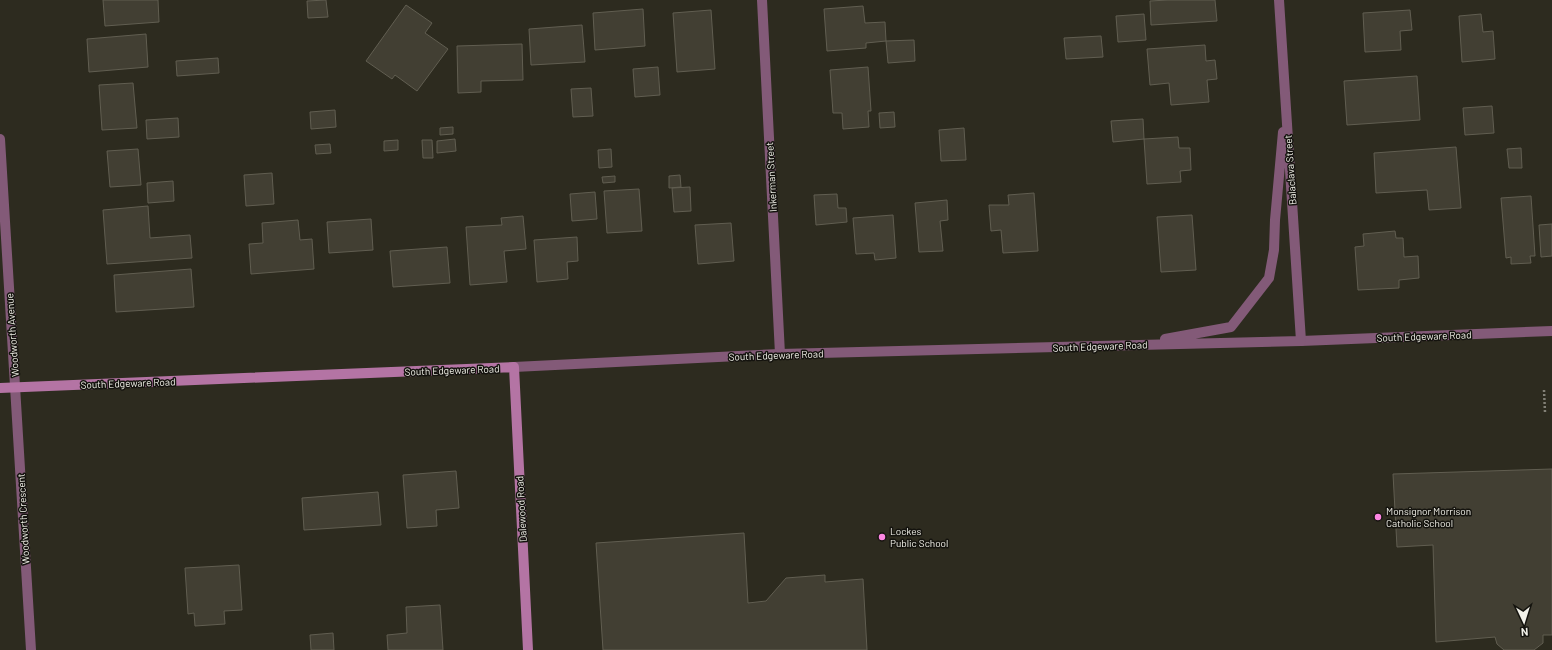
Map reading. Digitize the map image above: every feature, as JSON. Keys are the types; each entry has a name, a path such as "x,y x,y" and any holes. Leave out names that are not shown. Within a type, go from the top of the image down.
{"main road":[{"name":"South Edgeware Road","path":"0,388 514,367"},
{"name":"Dalewood Road","path":"514,367 528,650"}],"street":[{"name":"Inkerman Street","path":"762,0 780,354"},
{"name":"Balaclava Street","path":"1280,0 1301,341"},
{"path":"1130,345 1231,327 1269,278 1274,250 1275,220 1286,98"},
{"name":"Woodworth Avenue","path":"0,138 15,387"},
{"name":"South Edgeware Road","path":"514,367 780,354 1301,341 1552,331"},
{"name":"Woodworth Crescent","path":"15,387 31,650"}],"path":[{"path":"1544,390 1545,412"}],"building":[{"path":"103,0 158,0 159,22 105,26"},
{"path":"326,0 328,17 308,18 307,1"},
{"path":"1215,0 1217,21 1151,25 1150,1"},
{"path":"406,5 432,23 425,33 448,49 417,91 395,75 392,79 366,61"},
{"path":"863,6 865,23 885,22 886,41 866,43 866,48 827,51 824,9"},
{"path":"643,9 645,46 595,50 593,13"},
{"path":"711,10 715,69 677,72 673,13"},
{"path":"1410,10 1412,30 1400,31 1401,50 1365,52 1363,13"},
{"path":"1144,14 1146,40 1118,42 1116,16"},
{"path":"1481,14 1483,32 1493,31 1495,59 1462,62 1459,16"},
{"path":"582,25 585,62 531,65 529,29"},
{"path":"146,34 148,67 89,72 87,39"},
{"path":"1101,36 1103,57 1066,59 1064,38"},
{"path":"914,40 915,61 888,63 886,41"},
{"path":"522,44 523,80 481,81 481,92 458,93 457,46"},
{"path":"1205,45 1206,61 1215,60 1217,79 1207,80 1209,102 1171,105 1169,83 1150,85 1147,49"},
{"path":"218,58 219,73 177,76 176,61"},
{"path":"658,67 660,95 635,97 633,69"},
{"path":"868,67 871,111 868,111 869,127 843,129 842,113 833,113 830,70"},
{"path":"1417,76 1420,120 1347,125 1344,81"},
{"path":"133,83 137,128 102,130 99,85"},
{"path":"591,88 593,116 573,117 571,89"},
{"path":"1492,106 1494,133 1465,135 1463,108"},
{"path":"335,110 336,127 311,129 310,112"},
{"path":"894,112 895,127 880,128 879,113"},
{"path":"178,118 179,137 147,139 146,120"},
{"path":"1143,119 1144,139 1113,142 1111,121"},
{"path":"453,127 453,134 440,135 440,128"},
{"path":"964,128 966,160 941,161 939,130"},
{"path":"1178,137 1179,148 1190,148 1191,170 1180,171 1181,182 1147,184 1144,139"},
{"path":"455,139 456,151 437,153 437,141"},
{"path":"398,140 398,150 384,151 384,141"},
{"path":"422,140 432,140 433,158 423,158"},
{"path":"330,144 331,153 316,154 315,145"},
{"path":"1456,147 1461,208 1429,210 1427,190 1376,193 1374,153"},
{"path":"1521,148 1522,168 1509,168 1507,149"},
{"path":"138,149 141,185 110,187 107,151"},
{"path":"611,149 612,167 599,168 598,150"},
{"path":"272,173 274,204 246,206 244,175"},
{"path":"680,175 681,187 669,188 669,176"},
{"path":"615,176 615,182 603,183 602,177"},
{"path":"173,181 174,201 148,203 147,183"},
{"path":"690,187 691,211 674,212 672,188"},
{"path":"639,189 642,231 607,233 604,191"},
{"path":"595,192 597,219 572,221 570,194"},
{"path":"1034,193 1038,251 1003,253 1001,230 991,231 989,205 1009,205 1008,195"},
{"path":"837,194 838,208 846,208 847,222 816,225 814,195"},
{"path":"1531,196 1535,256 1530,256 1531,263 1511,264 1511,257 1506,258 1501,198"},
{"path":"947,200 948,220 940,221 943,251 919,252 915,203"},
{"path":"148,206 150,238 190,235 192,258 107,264 103,210"},
{"path":"893,215 896,258 875,260 874,253 856,254 853,218"},
{"path":"1192,215 1196,270 1161,272 1157,217"},
{"path":"523,216 526,249 504,251 507,282 470,285 466,227 502,225 501,218"},
{"path":"371,219 373,250 329,253 327,222"},
{"path":"298,220 300,240 312,239 314,269 251,274 249,244 263,243 262,223"},
{"path":"731,223 734,261 698,264 695,225"},
{"path":"1552,224 1552,256 1541,257 1539,225"},
{"path":"1395,231 1396,238 1403,238 1404,257 1418,256 1419,278 1399,280 1399,288 1358,290 1355,247 1364,246 1363,234"},
{"path":"577,237 578,261 567,262 568,279 537,282 534,240"},
{"path":"447,247 450,283 393,287 390,251"},
{"path":"191,269 194,307 116,312 114,275"},
{"path":"1552,469 1552,635 1543,635 1543,643 1534,650 1504,650 1497,644 1495,637 1436,642 1433,545 1397,547 1393,474"},
{"path":"456,471 459,508 436,510 437,526 407,528 403,475"},
{"path":"378,492 381,525 304,530 302,498"},
{"path":"744,533 748,603 766,601 786,578 825,575 825,582 863,579 867,650 603,650 596,543"},
{"path":"239,565 242,610 224,611 225,624 195,626 194,613 188,614 185,568"},
{"path":"440,605 443,650 388,650 387,635 407,633 406,607"},
{"path":"333,633 334,650 311,650 310,635"}],"place":[{"name":"Monsignor Morrison Catholic School","path":"1378,517"},
{"name":"Lockes Public School","path":"882,537"}]}
